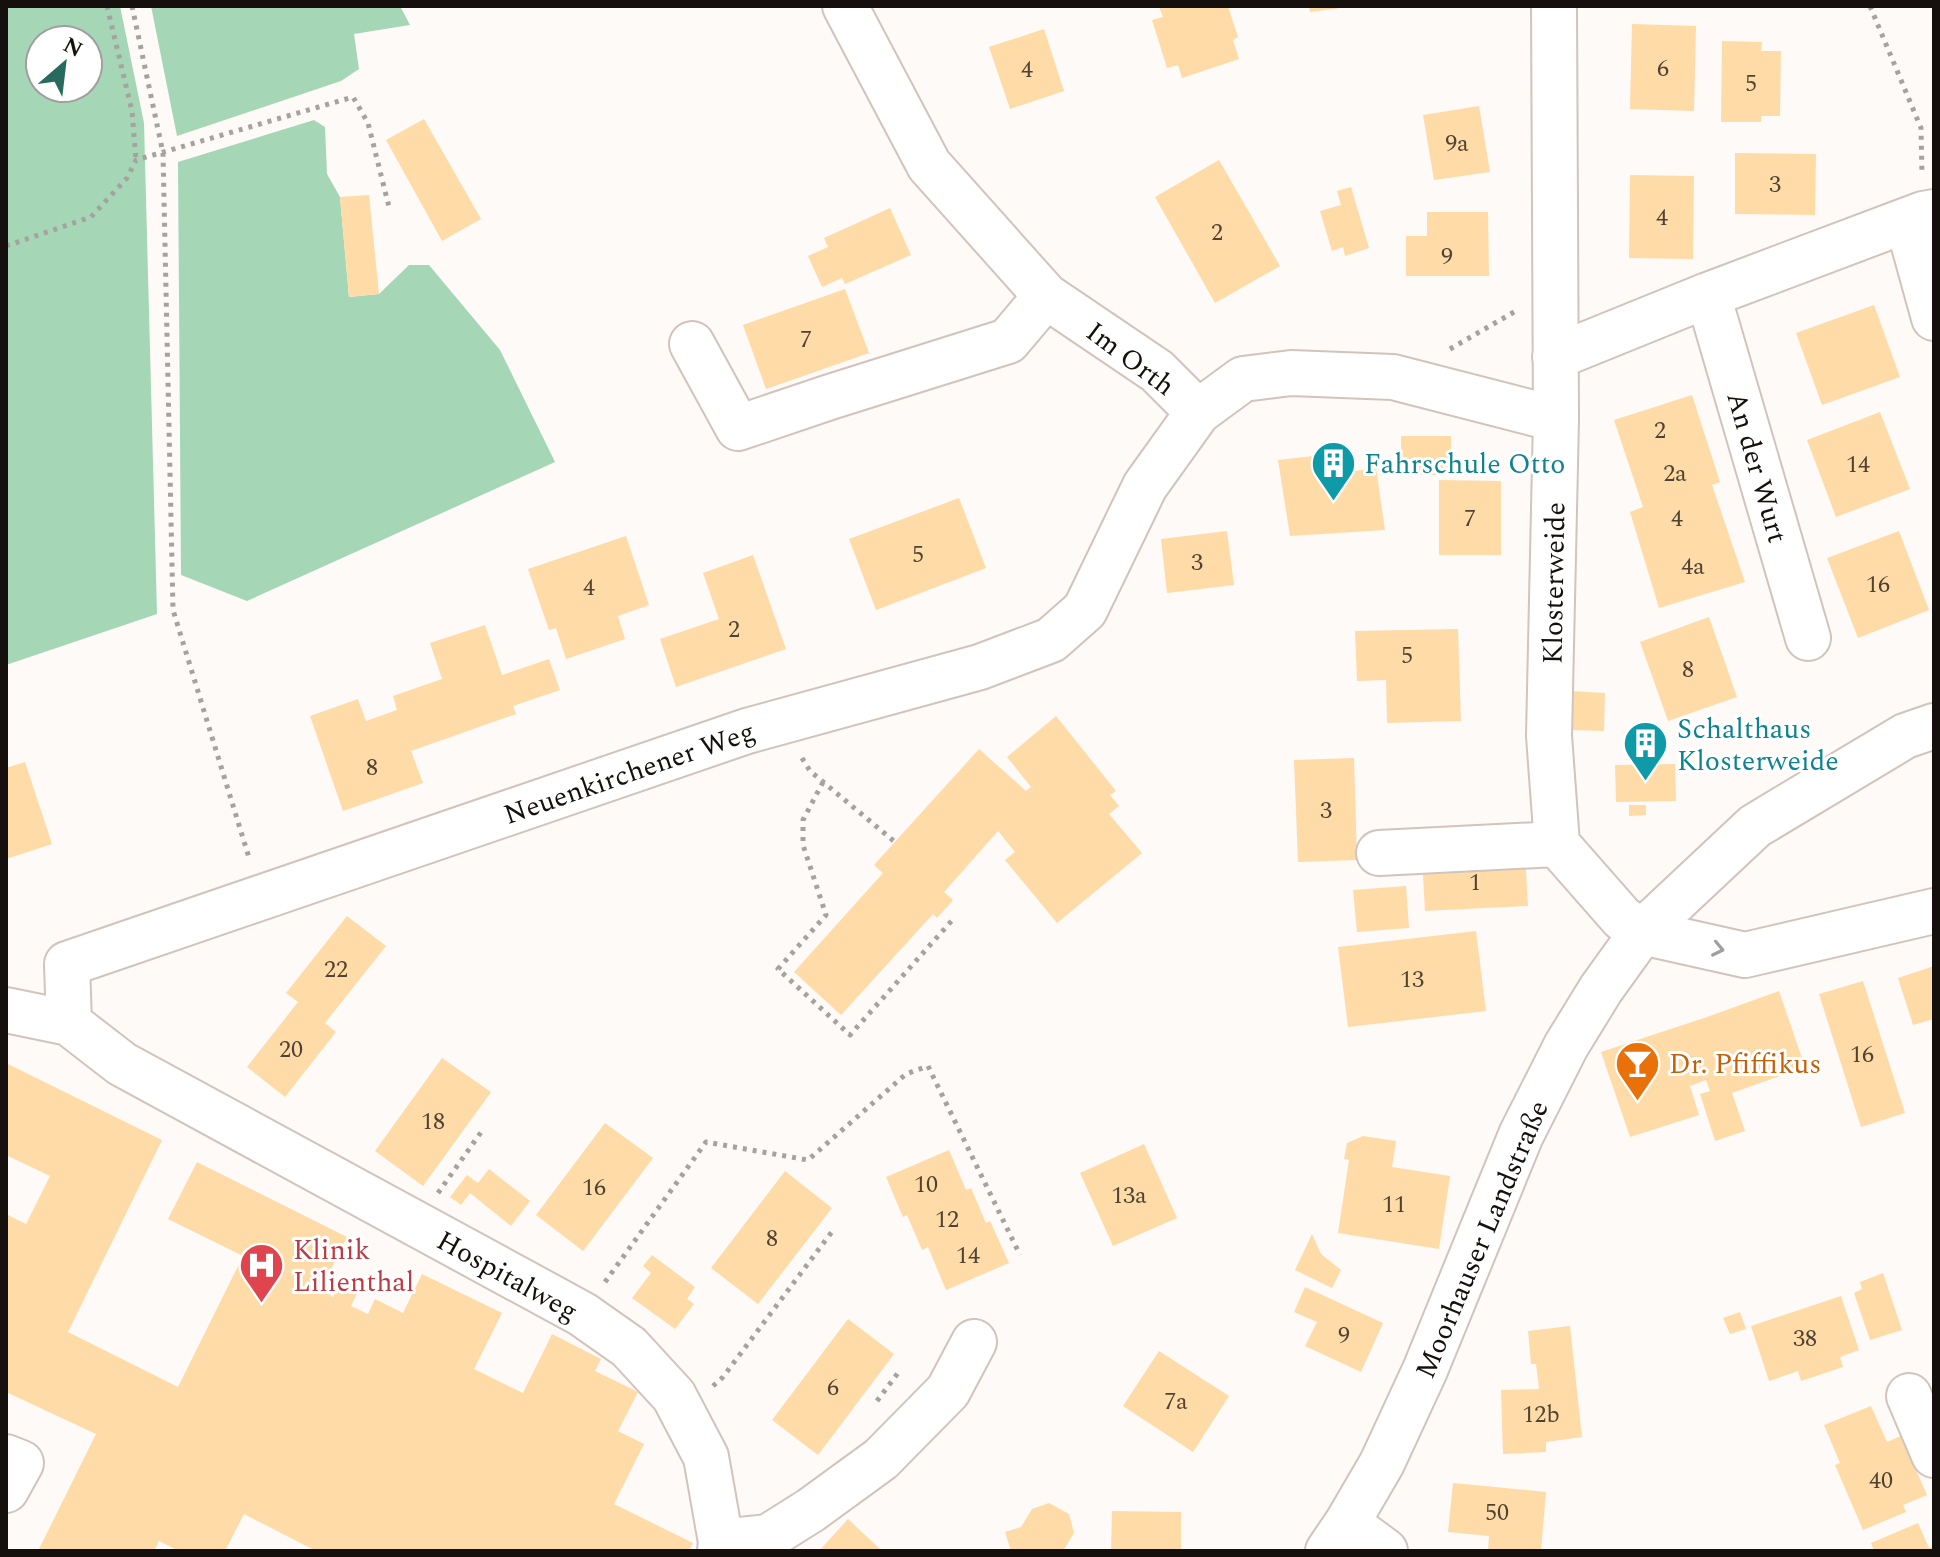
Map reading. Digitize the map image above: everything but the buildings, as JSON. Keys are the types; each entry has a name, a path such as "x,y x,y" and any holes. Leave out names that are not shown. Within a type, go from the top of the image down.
{"street":[{"name":"Im Orth","path":"845,6 929,165 1046,296 1157,371 1198,412 1243,379 1291,373 1393,377 1556,419"},
{"name":"Klosterweide","path":"1554,6 1556,419 1549,736 1557,844"},
{"path":"1555,357 1708,295 1921,216 1934,318"},
{"name":"An der Wurt","path":"1708,295 1808,638"},
{"path":"692,344 738,428 1008,341 1046,296"},
{"name":"Neuenkirchener Weg","path":"69,1023 67,964 747,731 980,667 1051,640 1085,610 1145,486 1198,412"},
{"name":"Moorhauser Landstraße","path":"1338,1537 1382,1463 1425,1370 1521,1135 1566,1046 1601,989 1642,932 1755,826 1905,736 1934,726"},
{"path":"1379,853 1557,844 1622,918 1642,932 1745,955 1934,911"},
{"path":"6,1010 69,1023"},
{"name":"Hospitalweg","path":"69,1023 122,1064 582,1314 629,1347 674,1396 706,1457 720,1547 768,1537 881,1459 948,1391 974,1342"},
{"path":"1909,1396 1934,1455"},
{"path":"6,1457 21,1463 6,1490"},
{"path":"1338,1537 1385,1551"}],"path":[{"path":"6,246 91,217 127,178 136,160 132,111 107,6"},
{"path":"132,6 163,153 173,610 261,897"},
{"path":"1870,6 1921,128 1921,216"},
{"path":"136,160 353,97 368,123 390,211"},
{"path":"1393,377 1422,356 1453,349 1555,290"},
{"path":"780,722 810,771 895,842"},
{"path":"823,782 803,820 803,845 826,915 778,969 850,1035 955,917"},
{"path":"582,1314 706,1142 808,1160 906,1074 928,1066 1020,1255"},
{"path":"416,1224 484,1128"},
{"path":"684,1414 723,1377 834,1229"}],"green space":[{"path":"6,6 120,6 144,123 157,614 6,665"},
{"path":"151,6 400,6 410,25 354,34 359,69 341,81 177,136"},
{"path":"314,120 325,127 327,174 340,197 349,297 379,294 409,265 429,265 500,350 555,462 247,601 181,575 178,162"}],"place":[{"name":"Fahrschule Otto","path":"1333,502"},
{"name":"Schalthaus Klosterweide","path":"1646,783"},
{"name":"Dr. Pfiffikus","path":"1638,1102"},
{"name":"Klinik Lilienthal","path":"262,1304"}]}
